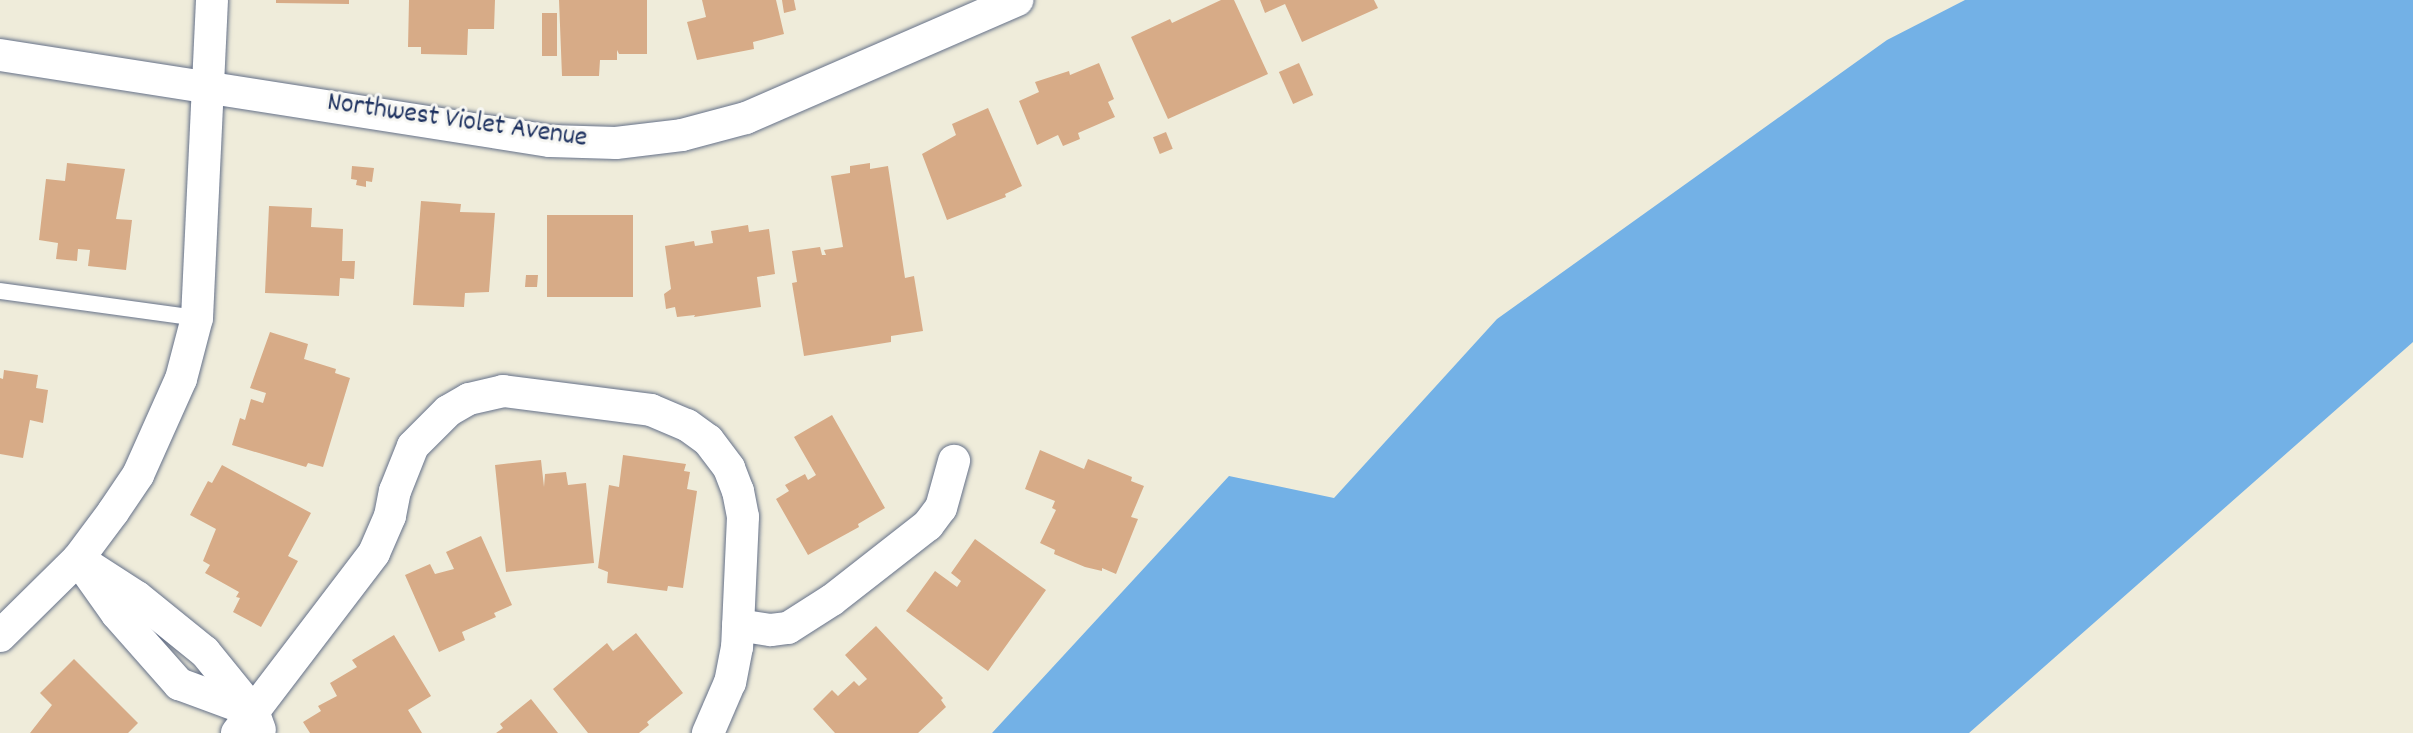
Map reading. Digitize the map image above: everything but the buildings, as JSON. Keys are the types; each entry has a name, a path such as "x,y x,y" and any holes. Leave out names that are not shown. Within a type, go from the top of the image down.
{"street":[{"path":"0,636 78,559 138,475 181,379 198,318 212,0"},
{"name":"Northwest Violet Avenue","path":"0,55 550,141 616,143 682,135 746,118 1017,0"},
{"path":"78,559 136,597 205,652 251,726 374,553 390,516 395,491 413,446 448,411 469,399 503,391 651,410 687,425 708,440 729,468 738,491 743,517 738,625 730,682 708,733"},
{"path":"738,625 771,630 788,628 832,600 928,524 941,508 954,460"}],"lane":[{"path":"0,292 198,318"}],"water":[{"path":"1965,0 2413,0 2413,342 1969,733 992,733 1229,476 1334,498 1497,319 1887,40"}]}
